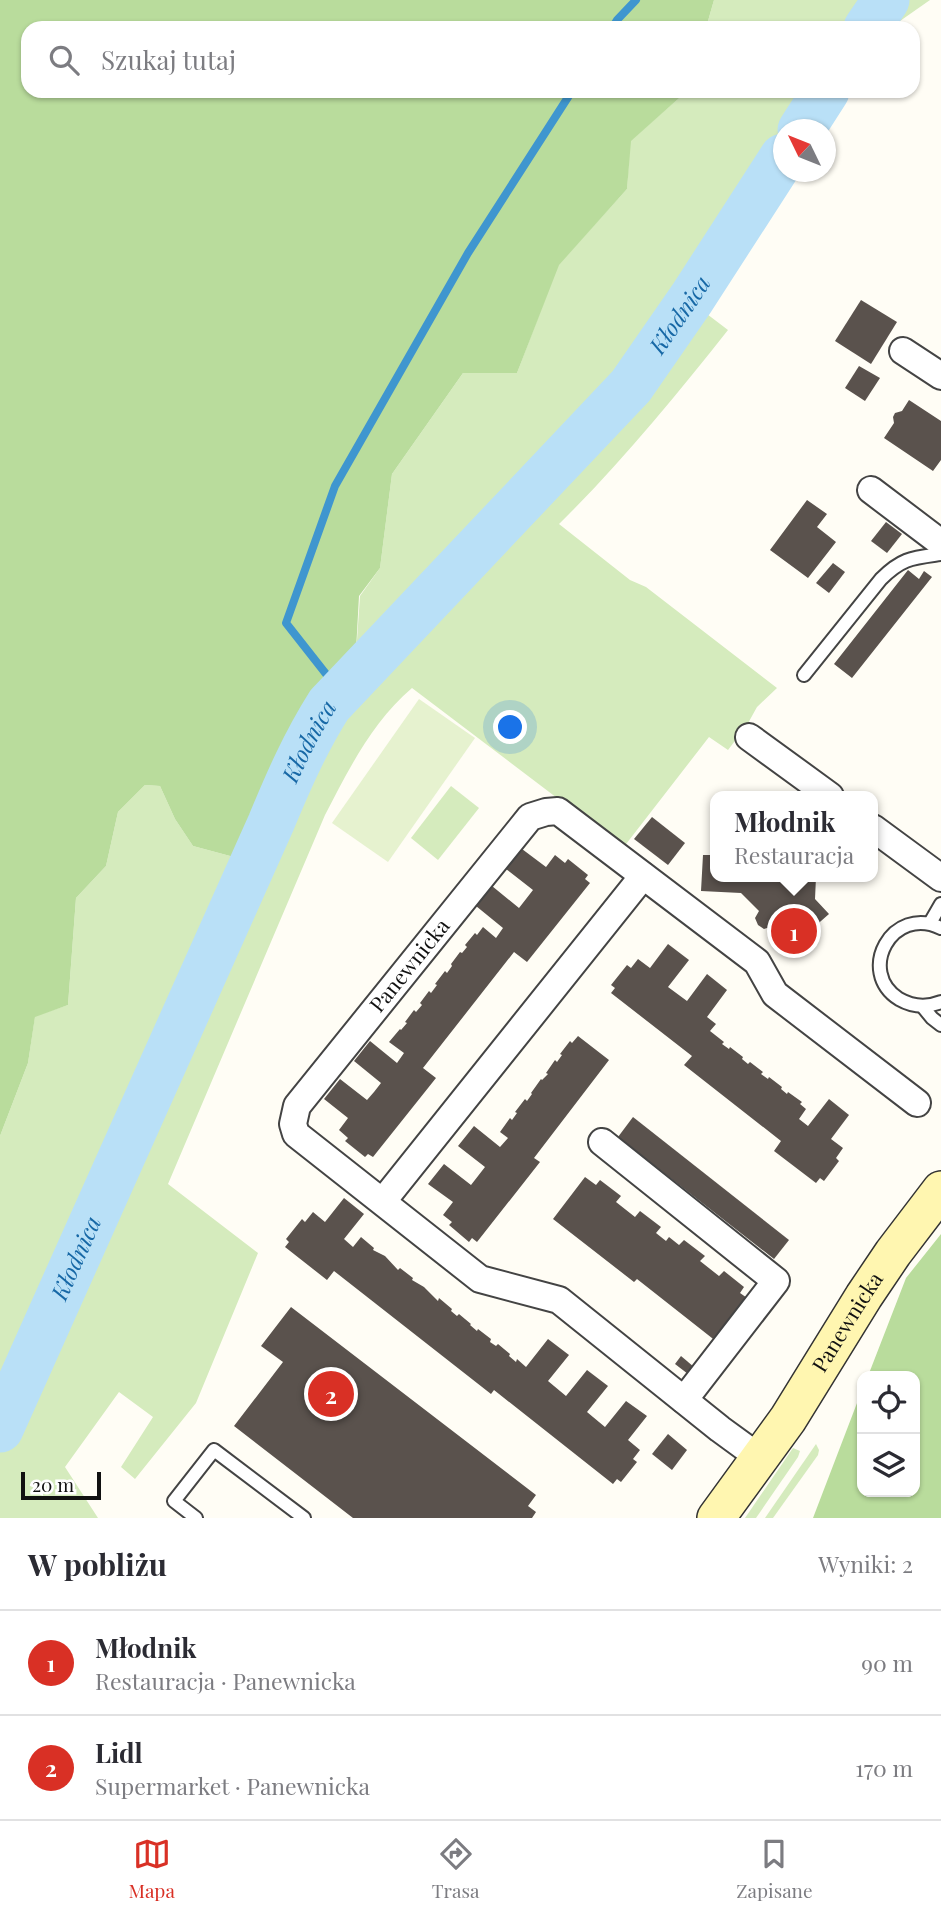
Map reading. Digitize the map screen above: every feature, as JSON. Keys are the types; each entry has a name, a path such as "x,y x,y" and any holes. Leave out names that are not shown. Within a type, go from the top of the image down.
{"street":[{"path":"903,351 941,376"},
{"path":"871,490 941,543"},
{"path":"749,737 823,791"},
{"name":"Panewnicka","path":"761,1459 559,1300 480,1279 296,1134 293,1124 297,1106 530,817 558,811 757,962 775,994 917,1103"},
{"path":"878,832 941,878"},
{"path":"383,1201 643,876"},
{"path":"601,1142 776,1281 684,1400"},
{"name":"Panewnicka","path":"716,1518 788,1419 893,1253 941,1190"}],"lane":[{"path":"804,675 895,565 913,558 941,554"},
{"path":"941,904 936,926 912,923 891,936 882,951 880,965 883,981 892,995 908,1004 923,1007 941,1002"},
{"path":"923,1007 941,1025"},
{"path":"196,1518 174,1502 214,1450 304,1518"}],"green space":[{"path":"0,0 714,0 708,21 21,21 21,98 679,98 631,141 627,189 559,265 517,373 463,373 392,474 380,568 359,596 355,669 327,697 308,722 245,860 193,846 175,819 160,786 145,785 118,812 106,866 76,898 68,1005 35,1017 28,1063 0,1136"},
{"path":"714,0 879,0 866,21 708,21"},
{"path":"892,0 930,0 900,21 878,21"},
{"path":"679,98 815,98 802,119 773,119 773,164 687,298 625,383 355,669 360,596 380,568 392,474 463,373 517,373 558,265 627,189 630,141"},
{"path":"774,182 787,182 703,311 728,330 646,430 559,524 777,688 757,707 728,750 709,737 623,848 412,688 398,701 373,731 325,815 168,1184 258,1253 196,1403 135,1479 121,1467 153,1417 119,1392 65,1467 98,1518 0,1518 0,1440 310,747 325,719 341,699 635,391"},
{"path":"419,699 475,738 388,862 332,823"},
{"path":"145,785 160,786 175,819 193,846 245,860 0,1410 0,1136 28,1063 35,1016 68,1005 76,898 106,866 118,812"},
{"path":"451,786 479,808 438,860 411,838"},
{"path":"941,1234 941,1518 813,1518 857,1403 857,1497 920,1497 920,1371 870,1371 906,1278"},
{"path":"816,1444 818,1455 773,1518 765,1518"},
{"path":"793,1448 800,1451 798,1457 756,1518 745,1518"}],"building":[{"path":"861,300 897,322 871,364 835,341"},
{"path":"859,366 880,378 865,401 845,388"},
{"path":"909,400 941,421 941,460 933,471 884,438 894,423 895,413 902,411"},
{"path":"807,500 827,514 817,527 836,542 808,578 770,550"},
{"path":"886,522 902,534 887,553 871,541"},
{"path":"833,563 845,572 829,593 816,583"},
{"path":"908,570 919,579 924,571 932,577 852,678 834,664"},
{"path":"652,817 685,843 668,865 634,839"},
{"path":"522,849 546,867 555,855 565,863 568,859 588,875 585,879 590,883 527,962 514,952 423,1068 436,1078 373,1157 368,1154 365,1157 345,1141 348,1138 339,1130 348,1118 324,1099 340,1079 367,1100 381,1083 354,1061 370,1041 397,1063 404,1053 389,1042 407,1023 405,1022 414,1010 416,1012 422,1005 420,1003 429,991 431,993 445,971 447,973 460,952 467,947 465,945 483,927 496,938 503,928 476,906 492,886 519,908 533,890 506,869"},
{"path":"703,855 710,855 710,882 816,882 815,899 829,914 813,928 812,949 774,947 775,929 773,926 764,929 758,925 755,918 759,911 741,893 701,891"},
{"path":"668,944 689,960 668,987 687,1001 707,974 727,990 707,1017 716,1024 710,1031 724,1042 722,1044 763,1072 761,1074 782,1087 787,1094 788,1092 802,1102 800,1104 806,1109 799,1119 808,1126 829,1099 849,1115 831,1139 843,1148 836,1158 839,1161 824,1181 820,1178 816,1183 774,1151 781,1141 684,1065 692,1056 611,993 615,988 611,985 627,965 631,968 638,959 650,968"},
{"path":"578,1036 609,1060 534,1158 540,1162 477,1242 472,1238 469,1242 449,1225 452,1222 443,1215 453,1202 428,1184 444,1164 471,1185 485,1167 458,1146 474,1126 500,1147 508,1138 500,1132 510,1118 512,1120 525,1099 527,1101 541,1079 548,1074 546,1073 555,1060 557,1062 570,1041 572,1043"},
{"path":"633,1117 789,1240 774,1259 618,1137"},
{"path":"585,1177 596,1185 600,1180 621,1196 616,1202 635,1217 640,1211 661,1227 656,1233 666,1241 669,1237 679,1245 684,1240 705,1256 700,1261 719,1276 724,1271 744,1287 740,1293 750,1300 717,1342 637,1279 634,1282 553,1219"},
{"path":"344,1198 364,1214 344,1239 353,1247 361,1237 398,1270 400,1268 438,1301 439,1298 457,1316 459,1314 477,1331 478,1329 491,1339 490,1342 496,1346 498,1344 516,1362 517,1359 526,1367 548,1339 569,1355 548,1381 566,1396 587,1370 608,1386 587,1412 605,1427 626,1401 647,1416 628,1440 640,1450 633,1459 637,1462 621,1482 617,1479 613,1484 494,1390 491,1394 334,1271 327,1280 285,1247 289,1242 286,1239 302,1219 305,1222 313,1212 325,1222"},
{"path":"291,1307 536,1495 528,1506 536,1512 532,1518 353,1518 234,1426 283,1362 261,1346"},
{"path":"681,1356 694,1367 688,1374 675,1364"},
{"path":"668,1434 687,1450 672,1470 652,1454"}],"waterway":[{"path":"616,21 636,0"},
{"name":"Kłodnica","path":"872,21 886,0"},
{"path":"341,693 286,623 335,486 468,253 568,98"},
{"name":"Kłodnica","path":"808,119 822,98"},
{"name":"Kłodnica","path":"0,1429 290,778 329,705 631,386 773,172"}],"place":[{"name":"Młodnik","path":"794,931"},
{"name":"Lidl","path":"331,1394"}]}
